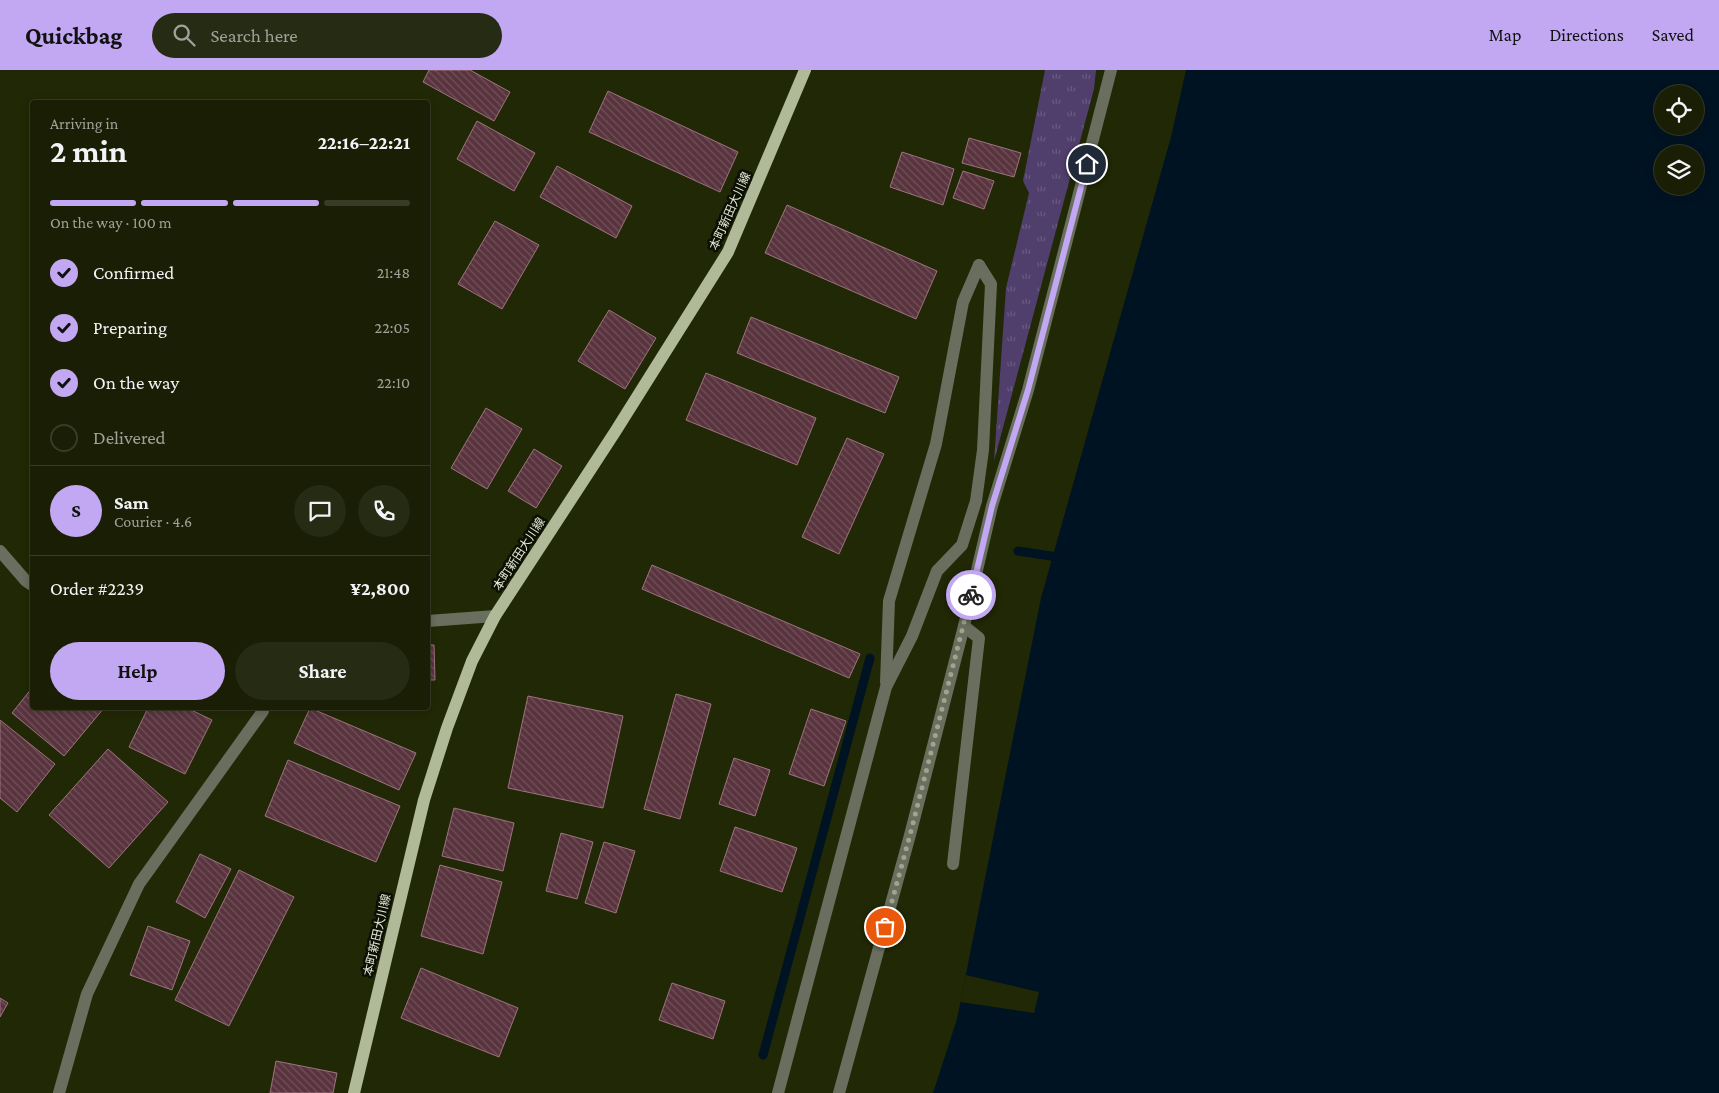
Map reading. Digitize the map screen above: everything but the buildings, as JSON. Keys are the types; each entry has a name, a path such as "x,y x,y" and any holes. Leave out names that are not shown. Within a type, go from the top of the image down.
{"main road":[{"name":"本町新田大川線","path":"354,1093 424,800 472,662 495,616 615,432 728,252 805,70"}],"street":[{"path":"839,1093 910,835 964,626 992,506 1028,390 1111,70"},
{"path":"778,1093 886,687 912,636 937,571 962,545 976,500 983,450 990,284 979,265 963,302 936,444 889,601 886,687"},
{"path":"976,500 992,506"},
{"path":"0,551 30,584"},
{"path":"430,621 495,616"},
{"path":"953,864 979,638 964,626"},
{"path":"59,1093 87,994 139,884 263,710"}],"green space":[{"path":"1045,70 1096,70 1094,89 994,461 1006,288 1029,193 1023,181"}],"water":[{"path":"1186,70 1719,70 1719,1093 933,1093 957,1019 1041,598 1171,137"}],"pier":[{"path":"966,975 1039,992 1034,1013 960,1002"}],"waterway":[{"path":"1018,551 1064,558"},
{"path":"763,1055 870,658"}],"way so far":[{"path":"885,927 971,595"}],"route":[{"path":"971,595 992,506 1028,390 1087,164"}]}
